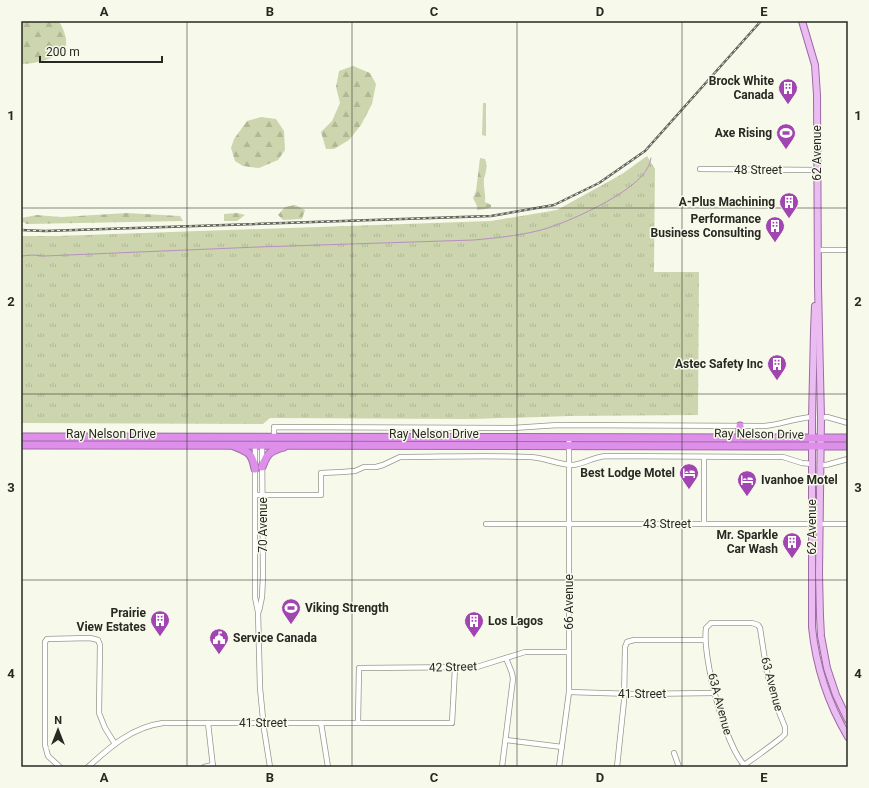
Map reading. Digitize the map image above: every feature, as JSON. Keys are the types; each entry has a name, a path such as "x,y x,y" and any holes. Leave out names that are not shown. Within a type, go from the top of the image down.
{"highway":[{"path":"740,426 740,438"},
{"name":"Ray Nelson Drive","path":"21,437 258,441 294,445 812,437 848,438"},
{"name":"Ray Nelson Drive","path":"21,446 230,445 274,437 848,446"},
{"path":"230,445 250,454 259,468 267,455 271,452 294,445"}],"main road":[{"name":"62 Avenue","path":"802,21 813,56 816,79 821,418 819,574 821,636 836,694 848,720"},
{"name":"62 Avenue","path":"818,286 814,331 812,417 813,524 811,600 814,645 825,689 834,711 848,737"}],"street":[{"name":"48 Street","path":"700,169 817,170"},
{"path":"818,250 848,250"},
{"path":"274,437 274,427 296,426 513,428 558,425 740,426 775,425 803,417 812,417"},
{"path":"821,418 848,423"},
{"name":"70 Avenue","path":"258,441 259,468 263,495 262,597 258,612"},
{"name":"66 Avenue","path":"559,767 569,692 569,441"},
{"path":"256,495 321,495 321,473 355,471 364,468 376,467 400,457 531,457 568,465 580,464 590,459 606,456 783,457 802,463 812,464"},
{"path":"704,457 704,524"},
{"path":"820,465 848,459"},
{"name":"70 Avenue","path":"259,468 256,495 255,593 258,612 259,674 270,767"},
{"name":"43 Street","path":"486,524 848,524"},
{"name":"63 Avenue","path":"705,640 706,628 711,623 752,623 758,625 760,628 767,673 777,707 785,727 785,734 744,766"},
{"path":"60,767 48,756 45,745 45,642 47,640 96,638 99,641 100,713 105,728 115,744"},
{"path":"616,767 625,694 627,642 634,640 705,640"},
{"name":"63A Avenue","path":"705,640 715,693 731,743 744,766"},
{"name":"42 Street","path":"358,722 358,668 477,667 524,652 568,652"},
{"path":"502,767 513,680 506,658"},
{"name":"41 Street","path":"88,767 129,734 153,724 358,722 452,723 455,668"},
{"name":"41 Street","path":"569,692 625,694 715,693"},
{"path":"204,767 213,766 208,723"},
{"path":"321,723 328,767"},
{"path":"506,740 562,747"},
{"path":"674,753 679,767"}],"green space":[{"path":"21,21 59,21 63,29 66,42 62,52 42,61 21,64"},
{"path":"353,66 370,73 376,84 372,104 361,125 349,140 334,149 326,149 321,132 332,121 340,103 336,87 339,71"},
{"path":"483,103 486,103 486,136 482,135"},
{"path":"261,117 276,119 284,131 285,150 278,160 259,168 243,166 235,161 231,148 234,139 247,121"},
{"path":"647,156 655,169 654,272 699,272 698,415 570,416 473,419 270,418 263,424 21,423 21,236 491,221 557,210 622,174"},
{"path":"480,158 485,159 486,162 484,181 485,202 491,205 491,207 477,210 477,206 473,198 476,191"},
{"path":"295,205 305,210 302,219 283,220 278,215 285,207"},
{"path":"127,213 180,216 183,221 27,224 21,221 21,218 37,215 61,217"},
{"path":"237,213 245,215 237,221 224,221 224,214"}],"waterway":[{"path":"22,256 474,240 513,236 549,228 581,215 615,197 630,187 641,177 649,166 651,158"}],"railway":[{"path":"21,230 45,231 491,216 554,205 599,183 645,151 761,21"}],"place":[{"name":"Brock White Canada","path":"788,105"},
{"name":"Axe Rising","path":"786,150"},
{"name":"A-Plus Machining","path":"789,219"},
{"name":"Performance Business Consulting","path":"775,243"},
{"name":"Astec Safety Inc","path":"777,381"},
{"name":"Best Lodge Motel","path":"689,490"},
{"name":"Ivanhoe Motel","path":"747,497"},
{"name":"Mr. Sparkle Car Wash","path":"792,559"},
{"name":"Viking Strength","path":"291,625"},
{"name":"Prairie View Estates","path":"160,637"},
{"name":"Los Lagos","path":"474,638"},
{"name":"Service Canada","path":"219,655"}]}
